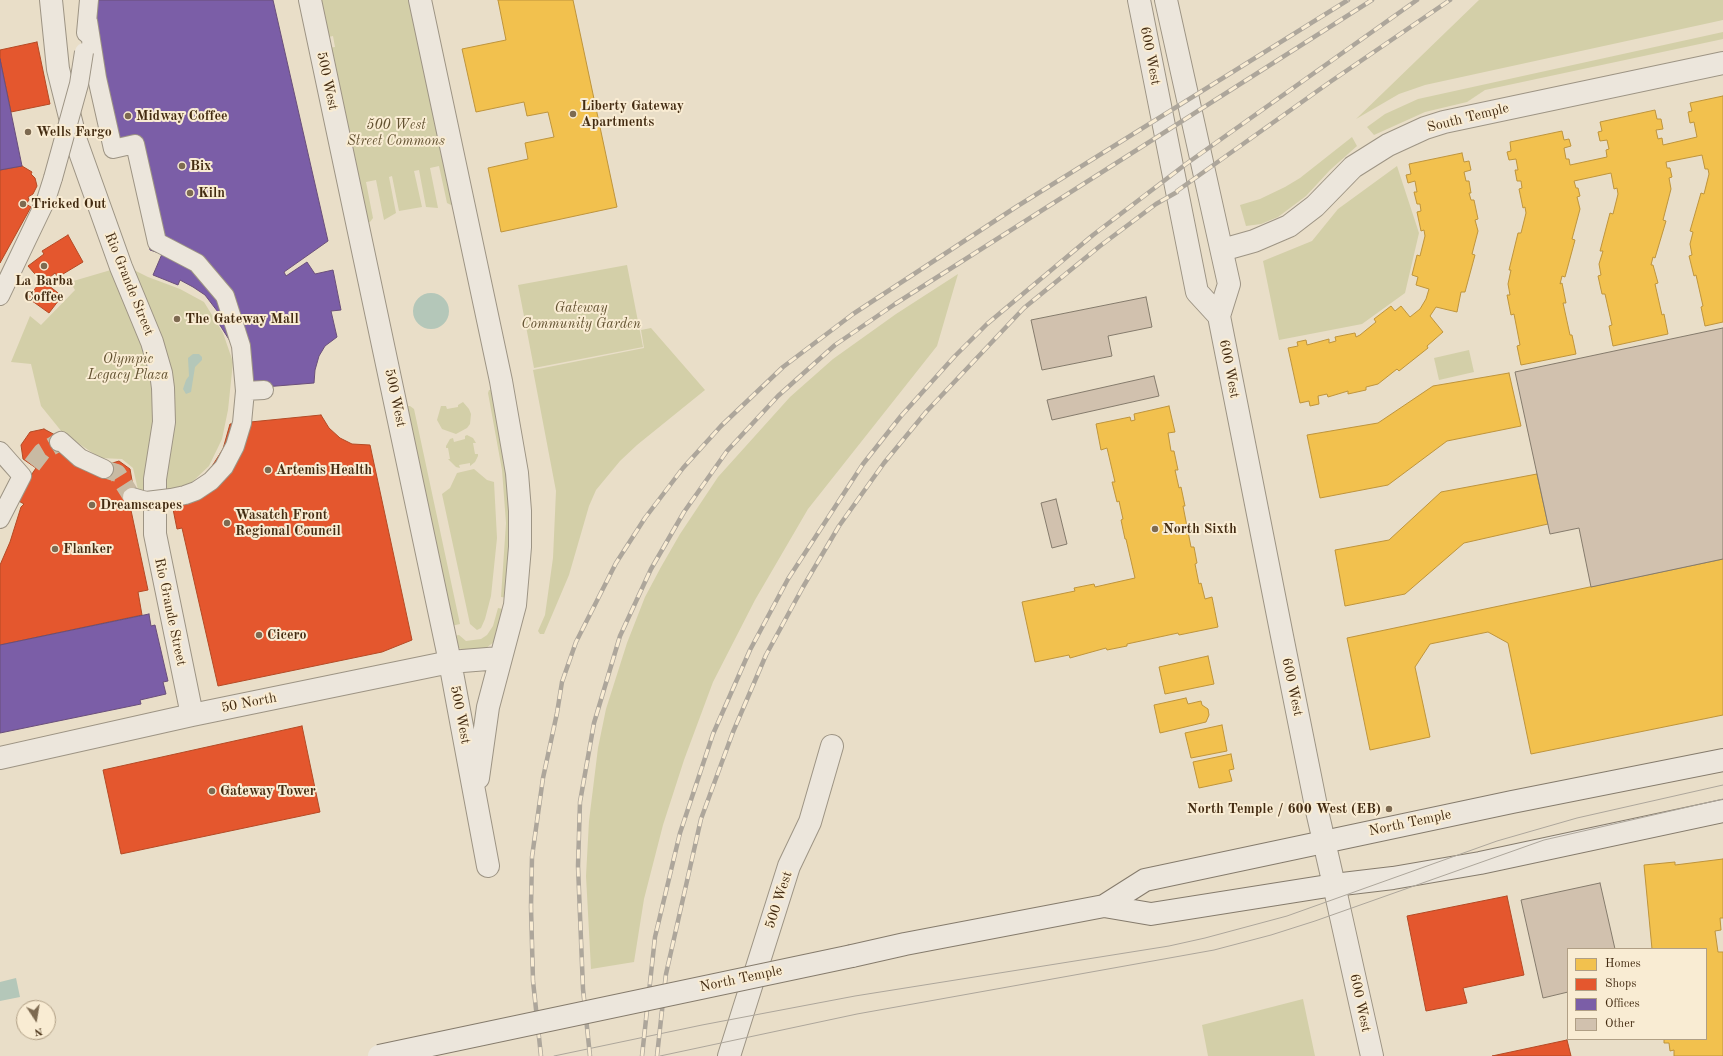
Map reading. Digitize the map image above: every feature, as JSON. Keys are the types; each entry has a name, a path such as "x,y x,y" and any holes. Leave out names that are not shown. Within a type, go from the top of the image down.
{"street":[{"name":"Rio Grande Street","path":"51,0 58,69 76,141 121,267 152,342 161,373 164,422 155,479 155,534 192,715"},
{"path":"0,296 46,200 53,178 79,84 88,21 89,0"},
{"name":"500 West","path":"310,0 450,662 488,866"},
{"name":"500 West","path":"420,0 501,381 517,474 520,511 520,547 515,605 488,707 476,797"},
{"name":"600 West","path":"1139,0 1197,292 1219,316"},
{"name":"600 West","path":"1166,0 1230,284 1219,316 1324,841 1372,1056"},
{"path":"88,21 97,78 113,149 135,144 157,242 197,263 225,296 241,346 245,394 242,423 235,446 224,467 211,481 185,496 146,501 132,497"},
{"name":"South Temple","path":"1222,250 1254,241 1290,226 1315,206 1353,167 1388,145 1425,128 1444,122 1723,63"},
{"path":"245,394 264,390"},
{"path":"58,442 61,441 80,458 104,469"},
{"path":"0,451 27,470 0,519"},
{"name":"50 North","path":"0,758 192,715 450,662 500,658"},
{"name":"500 West","path":"729,1056 789,866 810,822 832,746"},
{"name":"North Temple","path":"1104,906 1145,880 1324,841 1723,760"},
{"name":"North Temple","path":"379,1056 905,944 1104,906 1151,914 1334,885 1393,878 1480,863 1723,812"}],"green space":[{"name":"500 West Street Commons","path":"317,0 413,0 412,18 415,29 419,29 457,205 447,203 439,166 430,168 438,208 426,207 419,170 414,171 422,207 399,211 392,176 389,177 396,213 384,220 376,180 366,182 373,218 370,222 365,224 328,48 335,47 333,36 325,38"},
{"path":"1479,0 1723,0 1723,20 1425,85 1399,94 1356,119"},
{"path":"1723,32 1723,39 1485,90 1467,102 1425,112 1374,135 1367,127 1385,114 1418,99"},
{"path":"1352,137 1357,146 1330,170 1306,196 1278,217 1261,224 1246,226 1240,205 1260,199 1300,178"},
{"path":"1397,166 1419,233 1405,293 1362,324 1279,340 1263,261 1312,241 1338,209"},
{"name":"Gateway Community Garden","path":"627,265 643,347 534,368 518,285"},
{"name":"Olympic Legacy Plaza","path":"121,267 128,267 148,277 180,289 204,302 223,333 233,362 228,410 222,439 209,466 190,484 154,494 138,490 133,468 122,459 100,458 62,432 41,406 31,364 11,362 30,316 41,325 75,290 70,282"},
{"path":"958,274 937,346 808,509 755,600 713,682 684,760 663,825 644,899 634,962 591,969 586,876 589,821 598,748 606,709 627,643 645,597 680,534 718,477 790,397 833,359 896,314"},
{"path":"651,328 705,390 637,445 620,461 596,490 589,506 569,575 544,634 540,634 538,631 545,615 553,558 556,491 533,370 644,348 641,330"},
{"path":"1469,350 1474,372 1439,380 1434,358"},
{"path":"496,389 512,470 509,598 501,597 506,523 502,470 488,393 489,390"},
{"path":"463,402 471,414 470,424 467,428 456,434 442,429 437,420 441,406 446,406 447,409 458,407 458,405"},
{"path":"404,406 410,406 414,409 460,624 451,626"},
{"path":"467,435 473,438 476,443 473,443 475,454 478,454 478,456 475,462 470,466 470,463 459,465 460,468 456,467 448,459 450,459 448,448 446,448 446,446 450,439 453,438 454,442 465,439 465,436"},
{"path":"474,469 487,480 494,482 497,538 491,596 485,619 481,628 477,630 470,624 442,494 450,488 457,473"},
{"path":"498,608 507,610 494,642 486,648 465,651 459,648 454,642 453,636 459,635 466,641 481,639 487,635 493,626"},
{"path":"1303,999 1315,1056 1208,1056 1202,1025"}],"shaded area":[{"path":"435,293 444,298 448,304 448,318 444,324 435,329 427,329 418,324 414,318 413,307 418,298 424,294"},
{"path":"193,354 199,354 202,357 202,360 195,367 191,392 186,394 183,389 189,376 188,358"},
{"path":"16,978 20,997 0,1001 0,982"}],"building: Homes":[{"name":"Liberty Gateway Apartments","path":"498,0 573,0 617,207 501,232 488,168 528,159 525,143 554,137 548,112 527,116 524,102 476,112 462,49 506,40"},
{"path":"1723,96 1723,322 1705,326 1701,307 1703,306 1696,275 1694,276 1689,256 1692,255 1690,244 1693,232 1690,231 1701,193 1704,194 1709,174 1708,169 1705,169 1702,155 1666,162 1667,168 1670,168 1672,177 1669,178 1671,189 1663,220 1666,221 1655,258 1653,257 1651,265 1653,265 1658,283 1655,284 1668,334 1613,346 1609,326 1612,325 1605,294 1602,294 1598,276 1601,275 1599,264 1603,251 1600,251 1610,213 1613,214 1618,194 1617,188 1614,189 1611,173 1574,181 1580,196 1577,197 1580,209 1572,239 1575,240 1565,277 1562,276 1560,284 1562,283 1566,303 1563,303 1576,354 1521,365 1517,346 1520,345 1514,314 1511,315 1507,295 1510,295 1508,284 1511,270 1509,270 1518,233 1521,233 1526,213 1525,207 1523,208 1519,189 1522,188 1521,181 1517,181 1515,170 1518,170 1516,159 1509,160 1507,152 1511,151 1510,142 1562,131 1564,140 1569,139 1571,146 1564,148 1566,159 1569,159 1570,165 1607,157 1606,150 1609,149 1607,140 1600,141 1598,132 1602,131 1600,122 1655,110 1657,119 1661,119 1663,129 1656,130 1658,139 1662,138 1663,145 1697,137 1694,122 1690,123 1688,112 1692,111 1690,103"},
{"path":"1462,153 1464,162 1469,161 1471,170 1464,172 1466,181 1469,181 1471,193 1469,193 1471,200 1474,200 1478,219 1475,220 1478,231 1472,254 1475,255 1465,292 1461,292 1457,312 1436,307 1430,316 1443,332 1427,346 1428,348 1399,371 1397,369 1378,384 1366,387 1366,390 1348,394 1348,391 1328,397 1327,394 1318,396 1319,404 1310,406 1309,401 1300,403 1288,348 1298,346 1297,342 1306,340 1307,345 1329,339 1329,343 1336,341 1335,337 1355,333 1356,337 1376,322 1374,319 1391,306 1395,311 1401,306 1410,317 1420,309 1426,299 1429,289 1416,285 1418,277 1412,275 1417,255 1420,256 1425,236 1424,230 1421,231 1417,212 1421,211 1420,204 1417,204 1414,192 1417,192 1415,181 1408,183 1406,175 1411,174 1409,164"},
{"path":"1509,373 1521,426 1447,441 1388,485 1320,498 1307,435 1378,423 1433,386"},
{"name":"North Sixth","path":"1169,406 1175,432 1168,433 1171,451 1174,451 1178,470 1175,470 1179,488 1181,487 1185,506 1183,506 1191,547 1194,547 1197,563 1195,564 1199,584 1201,583 1205,599 1212,597 1218,627 1179,635 1178,633 1107,650 1106,648 1070,658 1069,655 1035,662 1022,602 1075,591 1074,588 1094,584 1095,587 1135,578 1121,520 1123,519 1119,501 1117,502 1112,482 1115,482 1107,448 1101,450 1096,424 1130,417 1131,421 1135,420 1134,414"},
{"path":"1537,474 1548,524 1464,543 1405,594 1345,606 1335,550 1389,540 1441,492"},
{"path":"1723,559 1723,715 1531,754 1508,643 1488,632 1430,644 1415,667 1430,737 1370,750 1347,638"},
{"path":"1208,656 1214,684 1165,694 1159,667"},
{"path":"1186,698 1188,704 1201,701 1202,705 1208,709 1209,715 1206,722 1160,733 1154,705"},
{"path":"1222,725 1227,751 1191,758 1185,733"},
{"path":"1231,754 1234,769 1229,770 1232,781 1199,788 1193,762"},
{"path":"1723,859 1723,918 1720,918 1721,930 1715,931 1718,952 1723,952 1723,1056 1674,1056 1674,1050 1670,1051 1669,1043 1664,1043 1664,1040 1707,1040 1707,948 1652,948 1644,865 1675,862 1675,865"}],"building: Shops":[{"path":"37,42 50,104 11,112 0,59 0,50"},
{"path":"22,166 32,172 31,174 35,178 37,186 33,194 28,197 29,200 26,204 31,207 0,263 0,170"},
{"path":"68,235 83,262 58,277 55,273 44,282 62,296 49,313 28,298 41,281 28,266 44,254 42,251"},
{"path":"321,415 329,428 340,438 352,444 370,445 412,640 382,652 218,686 182,528 177,529 172,504 209,471 223,449 230,424"},
{"path":"44,429 75,449 106,465 119,461 130,469 134,492 129,501 148,590 138,592 142,615 0,645 0,565 10,542 21,507 24,504 15,499 36,468 23,459 21,445 30,432"},
{"name":"Gateway Tower","path":"302,726 320,812 121,854 103,770"},
{"path":"1507,896 1524,975 1463,988 1467,1003 1426,1011 1407,916"},
{"path":"1567,1040 1571,1056 1492,1056"}],"building: Offices":[{"path":"81,0 273,0 328,241 284,272 286,276 307,262 315,274 333,270 341,310 331,311 337,337 325,346 319,356 315,370 314,383 264,387 237,397 237,352 216,319 221,316 205,295 193,287 180,280 178,285 153,275 162,254 150,250 130,150 107,155 90,80"},
{"path":"0,59 22,166 0,170"},
{"path":"149,614 151,626 155,625 168,681 163,682 166,694 140,700 141,704 0,733 0,645"}],"building: Other":[{"path":"1146,297 1152,327 1108,336 1112,356 1042,370 1031,320"},
{"path":"1723,328 1723,559 1591,587 1579,528 1550,534 1515,372"},
{"path":"1154,376 1159,396 1052,420 1047,400"},
{"path":"1056,499 1067,544 1052,548 1041,503"},
{"path":"1600,883 1615,948 1567,948 1567,992 1543,998 1521,900"}],"tunnel":[{"path":"32,465 42,452 59,442"},
{"path":"104,469 117,473 132,497"}],"tram line":[{"path":"554,1056 702,1025 855,996 1169,946 1205,938 1287,916 1497,841 1577,818 1723,785"},
{"path":"660,1056 857,1014 1214,950 1271,935 1315,921 1544,840 1723,799"}],"railway":[{"path":"541,1056 533,981 531,907 532,857 543,778 562,682 576,642 616,563 645,518 683,468 721,426 783,367 853,314 1016,207 1348,0"},
{"path":"590,1056 583,989 578,866 580,802 594,723 620,636 651,569 684,512 727,451 778,396 835,345 895,304 1372,0"},
{"path":"642,1056 655,937 680,833 713,734 750,650 788,579 863,464 901,416 954,357 987,324 1093,235 1186,164 1417,0"},
{"path":"657,1056 666,974 701,819 733,732 766,655 803,587 839,526 884,463 926,412 1024,308 1100,246 1156,204 1177,192 1330,82 1450,0"}],"place":[{"name":"Liberty Gateway Apartments","path":"573,114"},
{"name":"Midway Coffee","path":"128,116"},
{"name":"Wells Fargo","path":"28,132"},
{"name":"Bix","path":"182,166"},
{"name":"Kiln","path":"190,193"},
{"name":"Tricked Out","path":"23,204"},
{"name":"La Barba Coffee","path":"44,266"},
{"name":"The Gateway Mall","path":"177,319"},
{"name":"Artemis Health","path":"268,470"},
{"name":"Dreamscapes","path":"92,505"},
{"name":"Wasatch Front Regional Council","path":"227,523"},
{"name":"North Sixth","path":"1155,529"},
{"name":"Flanker","path":"55,549"},
{"name":"Cicero","path":"259,635"},
{"name":"Gateway Tower","path":"212,791"},
{"name":"North Temple / 600 West (EB)","path":"1389,809"}]}
